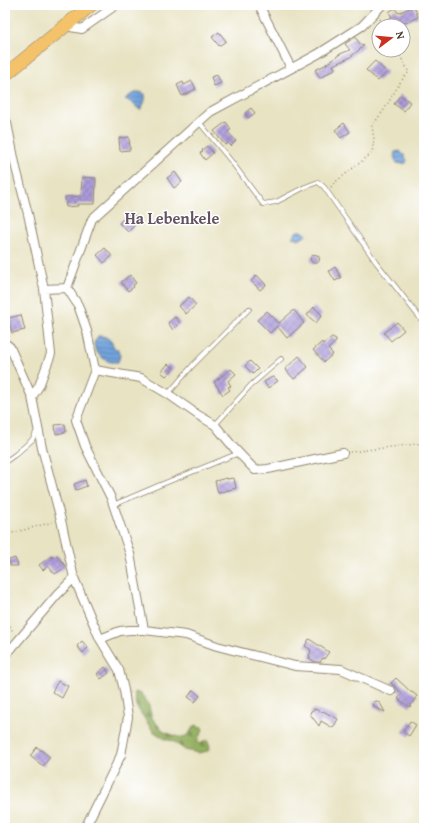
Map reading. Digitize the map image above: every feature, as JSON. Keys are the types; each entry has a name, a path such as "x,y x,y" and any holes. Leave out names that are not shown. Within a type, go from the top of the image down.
{"main road":[{"path":"6,73 91,5"}],"street":[{"path":"65,26 82,29 116,5"},
{"path":"259,5 291,68"},
{"path":"67,288 92,219 210,112 318,54 362,26 382,5"},
{"path":"5,119 44,289 51,354 39,386 32,397"},
{"path":"44,289 67,288"},
{"path":"67,288 78,305 87,330 95,370 76,420 85,446 111,498 130,554 144,630"},
{"path":"5,343 10,347 32,397 42,448 61,520 74,578 100,639 119,670 124,690 128,717 122,755 85,828"},
{"path":"95,370 141,378 168,394 215,425 255,470 268,469 344,453"},
{"path":"5,656 57,595 74,578"},
{"path":"100,639 120,631 144,630 186,635 217,646 295,666 341,669 391,691"}],"lane":[{"path":"199,122 264,204 276,202 318,182 327,192 376,262 424,323"},
{"path":"168,394 193,364 249,309"},
{"path":"215,425 251,385 281,359"},
{"path":"5,462 32,440 38,429"},
{"path":"113,505 239,453"}],"path":[{"path":"327,192 333,184 372,153 374,139 372,126 384,110 401,81 409,72 401,58"},
{"path":"344,453 424,443"},
{"path":"5,535 61,520"},
{"path":"5,616 18,641"}],"green space":[{"path":"134,692 141,694 148,703 152,718 164,732 182,738 189,734 193,727 197,725 199,728 201,726 203,729 201,735 198,736 199,739 197,742 201,744 203,741 208,741 210,747 208,751 198,753 185,750 173,741 165,739 153,731 136,706"}],"water":[{"path":"140,92 145,94 145,96 140,110 125,99 132,94"},
{"path":"400,151 407,160 406,163 397,163 394,157 395,152"},
{"path":"297,231 306,235 300,239 292,237"},
{"path":"98,336 104,336 112,343 114,348 118,349 120,356 118,362 111,362 103,358 94,348"}],"building":[{"path":"414,6 418,17 411,20 411,18 390,18 392,17 389,12 395,8 398,13"},
{"path":"219,32 226,41 219,46 212,37"},
{"path":"355,37 361,45 363,44 364,46 349,58 333,65 335,69 320,78 315,70 327,64 338,55 350,50 345,44"},
{"path":"375,61 387,72 378,81 366,70"},
{"path":"217,75 221,83 214,86 211,77"},
{"path":"192,81 196,89 182,96 177,85 183,82 184,85"},
{"path":"400,95 410,102 404,111 394,104"},
{"path":"251,108 255,113 248,118 245,113"},
{"path":"226,122 231,129 228,132 236,141 231,146 228,143 225,145 214,131"},
{"path":"344,123 350,132 341,138 335,130"},
{"path":"129,137 130,150 120,151 119,138"},
{"path":"207,146 213,153 205,160 200,153"},
{"path":"175,172 182,182 174,188 167,178"},
{"path":"82,177 96,178 95,204 77,204 78,206 66,207 65,197 81,196"},
{"path":"131,212 139,221 128,232 119,223"},
{"path":"105,248 112,256 104,263 97,255"},
{"path":"313,255 317,255 319,259 317,263 313,263 311,261 311,257"},
{"path":"335,267 341,278 335,281 329,271"},
{"path":"130,275 136,283 133,285 134,287 128,291 121,282"},
{"path":"257,275 266,285 260,290 251,281"},
{"path":"189,297 196,305 186,314 179,306"},
{"path":"314,307 322,315 316,323 307,315"},
{"path":"294,310 304,323 287,338 277,326 270,333 257,320 267,311 279,323"},
{"path":"21,315 25,330 12,333 8,318"},
{"path":"175,317 180,323 173,330 168,323"},
{"path":"397,322 404,330 391,341 384,333"},
{"path":"332,337 336,339 336,342 328,349 333,354 324,362 313,350 322,342 323,344"},
{"path":"299,356 308,367 294,379 285,369"},
{"path":"250,361 258,369 253,374 245,366"},
{"path":"168,364 174,368 166,376 161,372"},
{"path":"231,369 236,374 228,381 231,386 228,387 230,390 223,395 214,382"},
{"path":"272,377 278,381 268,388 264,382"},
{"path":"65,424 66,432 56,434 55,425"},
{"path":"234,478 236,488 218,493 215,481"},
{"path":"85,480 87,486 76,490 74,484"},
{"path":"57,555 66,567 55,574 48,566 43,570 39,565 51,556 53,558"},
{"path":"15,558 18,566 10,566 9,560"},
{"path":"309,639 329,652 320,662 315,662 309,658 311,650 305,646"},
{"path":"82,641 88,648 83,653 77,646"},
{"path":"105,667 109,673 101,679 97,674"},
{"path":"396,678 417,696 410,707 398,699 402,693 391,683"},
{"path":"58,681 68,686 62,698 52,692"},
{"path":"193,690 200,696 195,702 188,697"},
{"path":"377,701 380,703 385,712 374,707 373,702"},
{"path":"315,709 322,712 323,711 338,719 333,728 321,721 319,726 310,714 311,711"},
{"path":"410,721 416,725 409,736 403,732"},
{"path":"37,747 50,757 43,766 30,756"}],"district":[{"name":"Ha Lebenkele","path":"172,218"}]}
